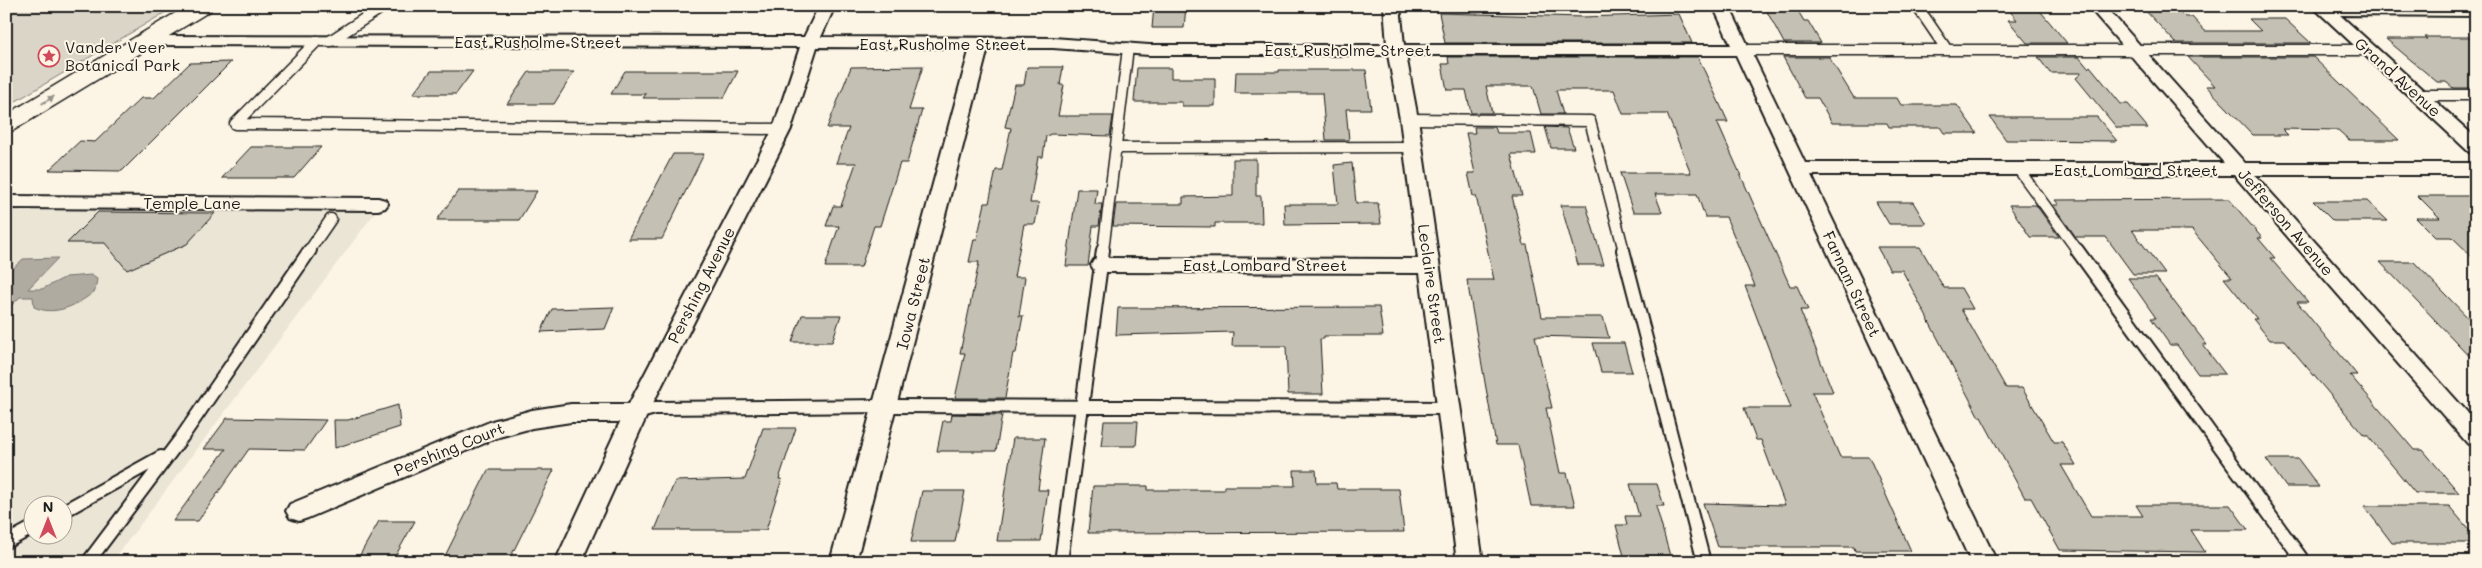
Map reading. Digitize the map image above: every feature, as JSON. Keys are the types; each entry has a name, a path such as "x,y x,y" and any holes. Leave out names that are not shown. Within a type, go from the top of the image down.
{"highway":[{"path":"6,125 202,6"}],"street":[{"name":"Pershing Avenue","path":"568,562 636,413 782,129 810,43 827,6"},
{"name":"Leclaire Street","path":"1392,6 1396,50 1409,119 1470,562"},
{"name":"Farnam Street","path":"1721,6 1740,50 1984,562"},
{"name":"Jefferson Avenue","path":"2096,6 2476,438"},
{"path":"2322,8 2476,10"},
{"name":"Grand Avenue","path":"2322,8 2476,148"},
{"name":"East Rusholme Street","path":"146,40 1053,43 1149,50 1740,50"},
{"name":"Iowa Street","path":"843,562 886,406 980,44"},
{"name":"East Lombard Street","path":"1797,169 2476,169"},
{"name":"Temple Lane","path":"6,202 378,204"},
{"name":"East Lombard Street","path":"1100,265 1430,266"},
{"name":"Pershing Court","path":"299,511 492,430 532,419 571,413 636,413"}],"lane":[{"path":"384,6 323,41 235,124 782,129"},
{"path":"1917,6 1947,50"},
{"path":"1061,562 1100,265 1118,148 1128,48"},
{"path":"1740,50 2368,50"},
{"path":"2418,95 2476,96"},
{"path":"1409,119 1590,121 1704,562"},
{"path":"1118,148 1413,147"},
{"path":"2019,170 2304,562"},
{"path":"88,562 182,437 332,220"},
{"path":"636,413 655,408 886,406 1449,408"},
{"path":"72,507 169,452"},
{"path":"6,542 22,533"}],"shaded area":[{"name":"Vander Veer Botanical Park","path":"6,6 176,6 6,107"},
{"path":"6,209 377,210 112,562 6,562"},
{"path":"58,258 28,289 42,289 66,277 91,275 97,279 95,291 74,305 50,311 34,307 33,297 20,297 6,311 6,275 23,259"}],"building":[{"path":"1154,6 1186,6 1184,28 1152,28"},
{"path":"1764,6 1795,6 1804,21 1808,21 1821,43 1784,43"},
{"path":"2006,6 2036,6 2067,43 2027,43 2008,20 2017,20"},
{"path":"2141,6 2174,6 2185,17 2192,17 2205,31 2261,31 2249,19 2285,19 2311,43 2176,43"},
{"path":"1439,13 1583,17 1679,14 1692,43 1445,43"},
{"path":"2425,37 2476,37 2476,88 2453,88 2446,82 2437,82 2386,39 2427,39"},
{"path":"1448,57 1698,57 1728,122 1717,122 1790,286 1797,286 1808,310 1800,310 1833,392 1812,392 1840,457 1869,457 1911,551 1855,551 1854,547 1718,547 1703,503 1785,505 1761,440 1756,440 1744,408 1791,408 1745,286 1755,286 1726,217 1705,217 1697,194 1655,194 1662,212 1633,212 1620,173 1691,173 1667,114 1623,114 1614,90 1556,90 1563,114 1541,114 1533,86 1486,86 1492,113 1471,113 1466,90 1447,90 1442,64 1449,64"},
{"path":"1783,57 1829,57 1854,98 1897,98 1901,105 1957,105 1977,133 1944,133 1940,127 1889,127 1887,123 1832,123 1818,98 1805,98"},
{"path":"2038,57 2079,57 2088,68 2090,66 2121,104 2128,104 2148,128 2117,128 2076,78 2082,73 2050,73"},
{"path":"2188,57 2313,57 2399,140 2349,140 2338,130 2282,129 2288,135 2253,135 2206,86 2215,86"},
{"path":"231,62 122,171 49,170 80,141 95,142 141,98 154,98 190,63"},
{"path":"923,66 909,110 922,110 907,163 900,163 880,226 874,226 861,267 825,267 839,226 826,226 833,206 841,206 856,163 836,163 849,128 827,128 851,67"},
{"path":"1027,67 1063,67 1060,85 1064,85 1058,116 1113,116 1110,136 1051,134 1046,136 1043,157 1038,157 1030,203 1039,203 1035,224 1024,224 1014,277 1025,277 1019,316 1023,316 1016,353 1013,353 1005,398 955,398 965,353 960,353 979,262 969,262 974,239 977,239 985,203 989,203 996,170 1002,170 1011,128 1005,127 1015,85 1024,85"},
{"path":"1137,68 1171,68 1171,78 1215,78 1215,106 1182,106 1182,102 1134,102"},
{"path":"1279,70 1366,70 1371,109 1346,109 1349,140 1326,140 1322,93 1235,93 1236,72 1279,72"},
{"path":"431,71 473,71 456,94 413,94"},
{"path":"625,71 738,71 724,98 643,98 646,94 611,94"},
{"path":"529,72 574,72 554,104 507,104"},
{"path":"1990,117 2097,117 2117,141 2006,140"},
{"path":"1474,127 1495,127 1497,133 1531,133 1536,154 1511,154 1522,196 1512,196 1524,245 1527,245 1542,317 1603,317 1609,338 1535,336 1552,408 1546,408 1560,473 1567,473 1575,506 1531,506 1518,445 1496,445 1467,280 1494,280 1476,196 1473,196 1468,173 1475,173 1466,133 1475,133"},
{"path":"1545,127 1567,128 1574,148 1551,148"},
{"path":"251,147 321,147 294,178 222,178"},
{"path":"673,154 704,154 662,239 628,239"},
{"path":"1233,159 1256,159 1256,196 1261,196 1262,223 1215,223 1215,227 1113,226 1116,204 1183,204 1183,197 1233,196"},
{"path":"1352,163 1356,203 1378,203 1381,224 1285,225 1284,204 1338,204 1334,165"},
{"path":"1077,189 1097,189 1095,204 1102,204 1099,226 1093,226 1088,266 1066,266"},
{"path":"458,191 537,191 519,220 437,220"},
{"path":"2418,196 2476,196 2476,260 2452,237 2435,237 2416,218 2440,218"},
{"path":"2229,199 2262,238 2258,238 2275,258 2270,258 2308,302 2297,302 2357,375 2350,375 2414,450 2423,450 2459,493 2415,493 2284,340 2270,340 2253,319 2257,319 2224,278 2232,278 2192,230 2132,230 2165,274 2133,274 2106,237 2076,237 2053,205 2059,205 2055,200"},
{"path":"2313,201 2367,201 2388,221 2333,221"},
{"path":"1876,202 1913,202 1926,224 1889,224"},
{"path":"1561,205 1586,205 1604,265 1578,265"},
{"path":"2009,205 2036,205 2059,237 2030,237"},
{"path":"98,212 215,213 187,244 127,270 105,243 67,243"},
{"path":"1877,247 1920,247 1944,288 1961,288 1973,309 1961,309 2006,388 2022,388 2054,442 2062,442 2076,465 2061,465 2091,516 2143,516 2136,505 2230,505 2248,530 2191,530 2205,552 2060,550 2031,498 2025,498 1981,417 1979,417 1902,270 1890,270"},
{"path":"2380,262 2414,262 2476,326 2476,363"},
{"path":"2128,278 2156,278 2207,345 2203,345 2225,374 2198,374 2177,345 2170,345 2151,318 2156,318"},
{"path":"614,307 605,329 541,332 552,309"},
{"path":"1379,307 1383,336 1324,336 1324,339 1320,339 1323,394 1288,394 1286,346 1232,346 1233,332 1116,335 1118,308"},
{"path":"802,315 841,315 832,342 792,342"},
{"path":"1593,343 1624,343 1632,372 1601,372"},
{"path":"398,405 400,427 335,448 334,420 348,420"},
{"path":"952,414 1002,415 996,451 937,451 943,421 951,421"},
{"path":"227,418 326,420 305,450 249,449 198,521 173,521 226,449 204,449"},
{"path":"1104,421 1138,421 1136,446 1101,446"},
{"path":"763,428 796,428 779,479 782,479 766,530 655,530 675,481 745,479"},
{"path":"1013,438 1045,438 1038,490 1048,490 1041,541 997,541"},
{"path":"2266,459 2298,459 2319,487 2286,487"},
{"path":"488,470 554,470 510,558 444,558"},
{"path":"1294,470 1316,470 1317,483 1336,483 1337,489 1399,489 1404,532 1088,533 1093,486 1148,486 1148,490 1224,490 1224,486 1295,486"},
{"path":"1630,484 1657,484 1664,506 1656,506 1670,556 1624,556 1616,525 1627,525 1625,516 1639,516"},
{"path":"922,491 965,491 955,542 911,542"},
{"path":"2364,506 2449,506 2476,538 2476,543 2392,543"},
{"path":"379,521 415,521 392,562 356,562"}],"place":[{"name":"Vander Veer Botanical Park","path":"49,56"}]}
